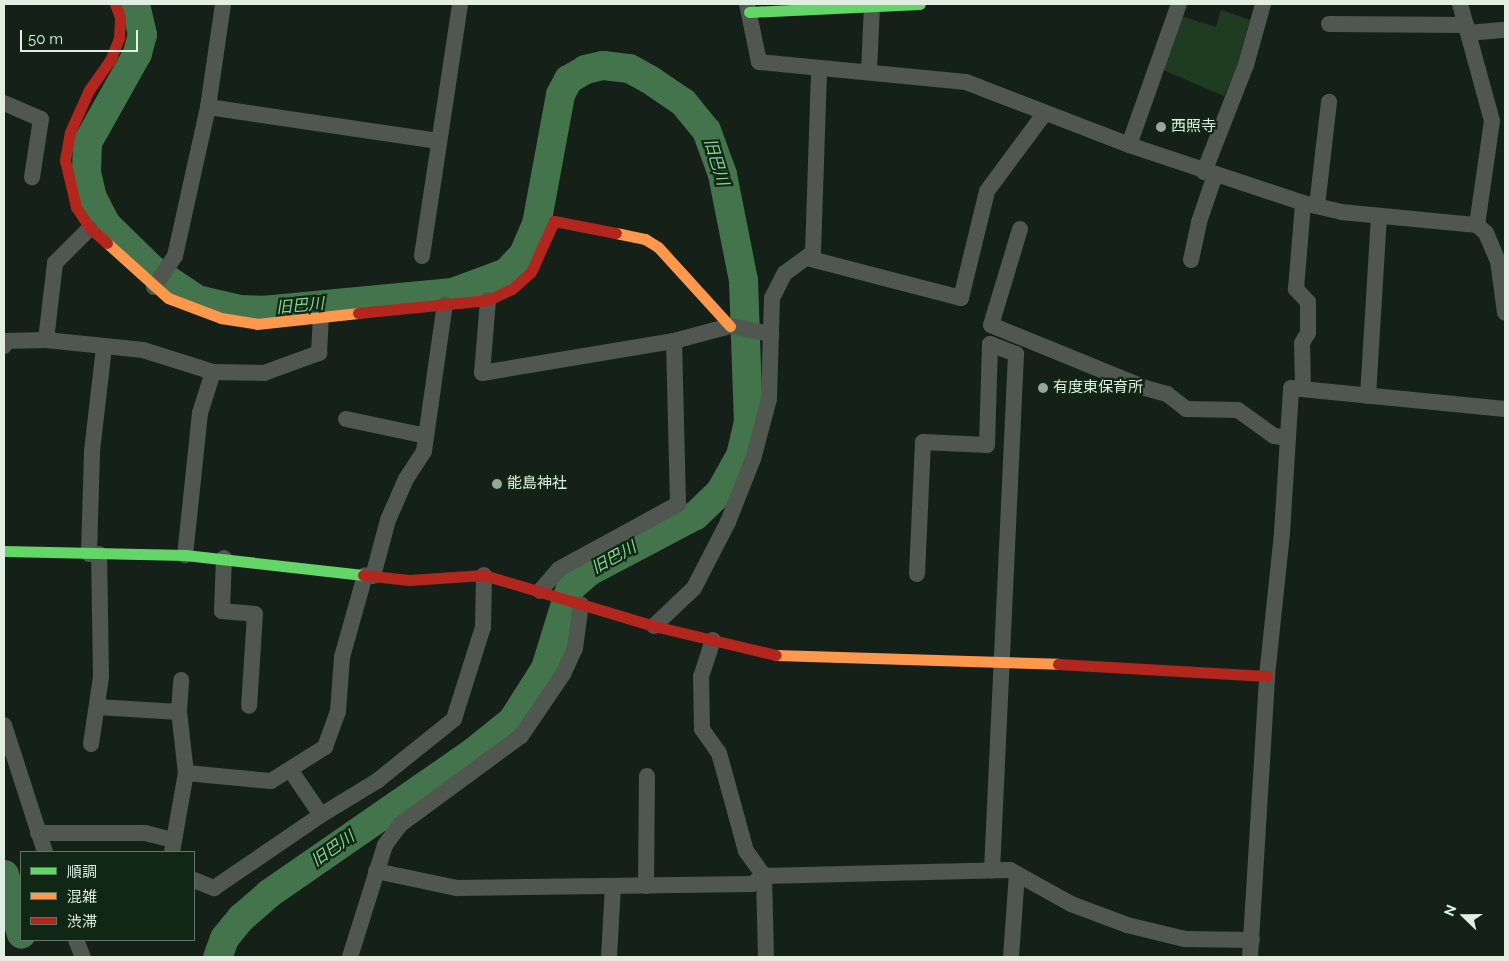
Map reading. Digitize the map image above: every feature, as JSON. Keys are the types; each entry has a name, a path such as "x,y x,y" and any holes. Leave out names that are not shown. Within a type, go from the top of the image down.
{"street":[{"path":"116,4 120,18 119,38 79,110 70,132 65,160 76,207 90,228 154,287 194,310 221,318 257,324 488,300 512,289 531,272 554,221 645,239 658,247 730,326"},
{"path":"154,287 175,256 208,107 223,4"},
{"path":"422,256 460,4"},
{"path":"920,4 748,8 759,62 966,82 1210,174 1310,204 1379,216 1477,225 1486,233 1498,261 1505,313"},
{"path":"1129,145 1179,4"},
{"path":"1192,260 1210,174 1246,65 1263,4"},
{"path":"1460,4 1492,121 1477,225"},
{"path":"869,72 872,5"},
{"path":"1329,24 1505,30"},
{"path":"654,626 694,588 728,522 753,459 769,400 772,298 785,273 813,253 819,68"},
{"path":"1303,389 1302,343 1308,333 1308,302 1296,289 1329,102"},
{"path":"4,103 41,119 32,177"},
{"path":"208,107 440,141"},
{"path":"807,258 961,298 986,191 1045,113"},
{"path":"1368,396 1379,216"},
{"path":"46,340 55,263 90,228"},
{"path":"1020,229 991,325 1145,388 1167,394 1186,409 1238,410 1274,436 1288,438"},
{"path":"488,300 482,373 674,341 730,326 771,334"},
{"path":"186,773 271,781 291,771 324,747 338,712 342,657 369,575 388,520 406,479 424,451 445,304"},
{"path":"4,346 4,341 46,340 143,350 213,372 264,373 319,353 321,317"},
{"path":"547,593 559,568 678,504 674,341"},
{"path":"917,574 923,442 987,446 990,344 1016,354 992,870"},
{"path":"91,744 101,677 94,554 92,451 104,347"},
{"path":"184,555 200,413 213,372"},
{"path":"1250,957 1267,676 1291,388 1505,409"},
{"path":"346,419 426,436"},
{"path":"4,551 184,555 409,580 484,575 654,626 778,654 1002,661 1267,676"},
{"path":"224,558 222,611 255,614 249,706"},
{"path":"195,880 214,888 320,815 377,781 454,719 483,627 484,575"},
{"path":"350,957 376,871 386,845 401,824 521,736 563,674 575,648 576,602"},
{"path":"713,640 701,676 702,729 719,753 746,851 764,876 766,957"},
{"path":"38,833 145,833 173,846 186,773 179,712 181,680"},
{"path":"97,707 179,712"},
{"path":"4,725 45,851"},
{"path":"291,771 320,815"},
{"path":"646,776 646,886"},
{"path":"376,871 457,888 752,884 764,876 1010,870 1071,904 1127,925 1185,938 1252,940"},
{"path":"1011,957 1017,874"},
{"path":"609,957 613,886"},
{"path":"76,941 83,957"}],"green space":[{"path":"1221,10 1250,20 1239,62 1224,96 1161,69 1181,16 1216,27"}],"waterway":[{"name":"旧巴川","path":"135,4 142,34 137,53 87,142 86,172 92,197 105,223 152,269 197,299 239,309 262,310 452,292 506,272 523,254 536,224 560,94 568,79 585,69 603,65 629,68 649,79 683,102 706,130 722,174 743,280 748,421 740,455 720,491 695,515 589,571 570,587 545,668 512,720 471,753 269,893 241,917 224,938 217,957"},
{"path":"4,874 20,930"}],"traffic: fast":[{"path":"749,12 920,4"},
{"path":"4,551 185,555 363,575"}],"traffic: slow":[{"path":"616,233 645,239 658,247 730,326"},
{"path":"107,243 168,298 221,318 257,324 358,313"},
{"path":"776,655 1058,664"}],"traffic: jam":[{"path":"107,243 90,228 76,207 65,160 70,132 89,90 111,58 119,38 120,17 115,4"},
{"path":"358,313 488,300 512,289 531,272 554,221 616,233"},
{"path":"363,575 409,580 484,575 654,626 776,655"},
{"path":"1058,664 1267,676"}],"place":[{"name":"西照寺","path":"1161,127"},
{"name":"有度東保育所","path":"1043,388"},
{"name":"能島神社","path":"497,484"}]}
